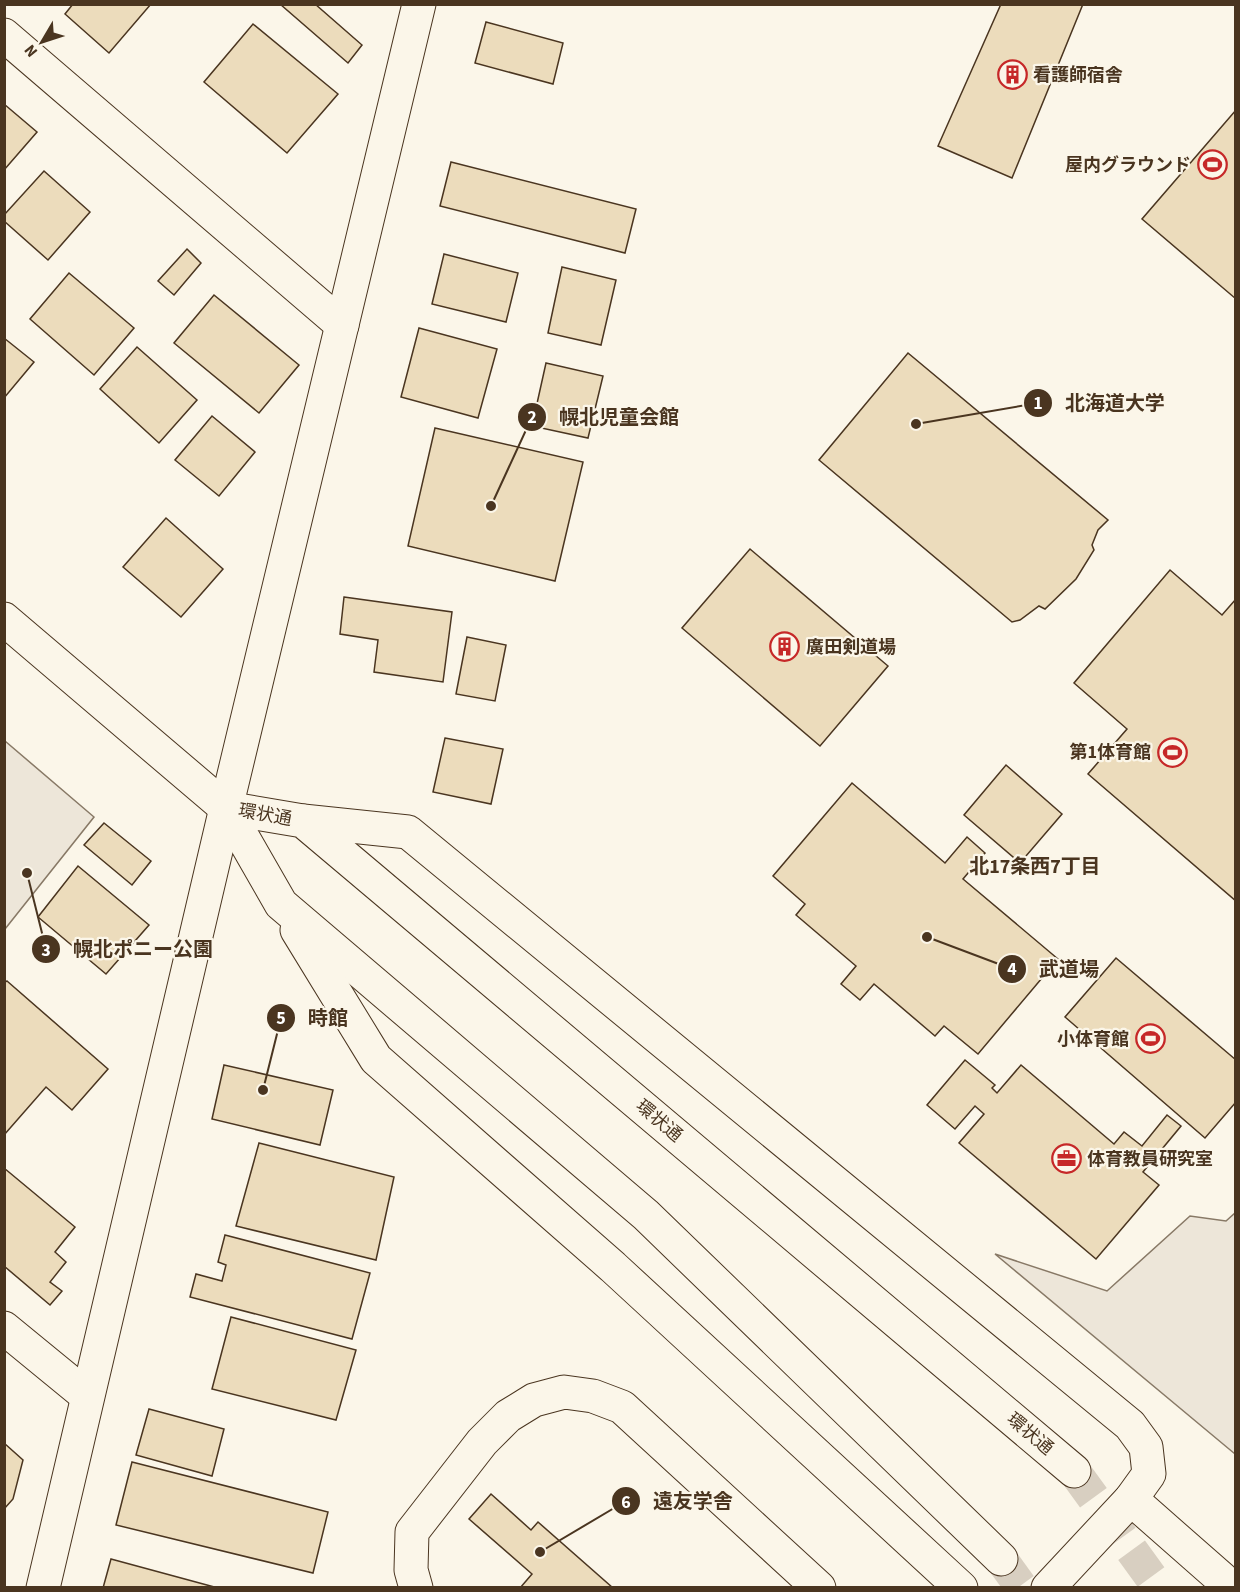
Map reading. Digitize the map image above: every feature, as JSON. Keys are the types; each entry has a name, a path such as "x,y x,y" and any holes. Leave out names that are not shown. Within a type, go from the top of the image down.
{"street":[{"path":"43,1587 226,808 419,4"},
{"path":"4,35 342,325"},
{"name":"環状通","path":"4,619 226,808 280,904 646,1215 1001,1559"},
{"name":"環状通","path":"226,808 303,821 1074,1471"},
{"path":"303,821 408,832 1130,1425 1146,1447 1149,1474 1131,1499 1048,1587"},
{"path":"280,904 376,1059 613,1267 962,1587"},
{"path":"4,1328 87,1396"},
{"path":"416,1587 411,1570 412,1532 482,1442 508,1416 534,1400 564,1392 593,1396 622,1407 819,1587"},
{"path":"1131,1499 1224,1578"}],"shaded area":[{"path":"5,741 94,817 5,929"},
{"path":"1235,1213 1235,1454 995,1254 1107,1291 1190,1216 1226,1221"}],"building":[{"path":"73,4 151,4 109,53 65,14"},
{"path":"280,4 315,4 362,45 348,63"},
{"name":"看護師宿舎","path":"1001,4 1083,4 1012,178 938,146"},
{"path":"486,22 563,43 553,84 475,63"},
{"path":"253,24 338,94 287,153 204,82"},
{"path":"4,104 37,132 4,170"},
{"name":"屋内グラウンド","path":"1236,110 1236,299 1142,219"},
{"path":"451,162 636,209 625,253 440,206"},
{"path":"44,171 90,212 48,260 4,221 4,215"},
{"path":"187,249 201,263 174,295 158,281"},
{"path":"444,254 518,273 506,322 432,304"},
{"path":"562,267 616,280 601,345 548,333"},
{"path":"69,273 134,328 94,375 30,319"},
{"path":"214,295 299,365 259,413 174,343"},
{"path":"419,328 497,349 478,418 401,397"},
{"path":"4,338 34,362 4,398"},
{"path":"137,347 197,400 159,443 100,389"},
{"path":"908,353 1108,520 1098,530 1092,545 1094,550 1076,579 1045,609 1039,606 1020,620 1012,622 819,460"},
{"path":"546,363 603,376 588,438 532,426"},
{"path":"212,416 255,452 219,496 175,460"},
{"path":"435,428 583,462 555,581 408,546"},
{"path":"166,518 223,569 181,617 123,567"},
{"name":"廣田剣道場","path":"750,549 888,666 820,746 682,628"},
{"name":"第1体育館","path":"1170,570 1222,615 1236,599 1236,901 1088,774 1127,729 1074,683"},
{"path":"344,597 452,612 443,682 374,672 378,640 340,634"},
{"path":"467,637 506,645 495,701 456,694"},
{"path":"445,738 503,749 491,804 433,792"},
{"path":"1006,765 1062,814 1020,863 964,815"},
{"path":"852,783 945,863 967,837 985,853 963,879 1058,959 978,1054 944,1026 935,1036 874,984 860,1000 841,984 856,966 796,915 805,904 773,876"},
{"path":"104,823 151,861 132,885 84,845"},
{"path":"78,866 149,925 106,974 38,917"},
{"name":"小体育館","path":"1116,958 1236,1060 1236,1102 1205,1138 1065,1017"},
{"path":"7,981 108,1069 72,1110 46,1087 4,1135 4,983"},
{"name":"体育教員研究室","path":"965,1060 995,1085 992,1088 997,1093 1021,1065 1114,1144 1124,1132 1142,1146 1167,1115 1181,1126 1143,1172 1159,1185 1096,1259 959,1143 984,1114 975,1106 955,1129 927,1105"},
{"path":"224,1065 333,1090 320,1145 212,1119"},
{"path":"259,1143 394,1177 376,1260 236,1226"},
{"path":"4,1168 75,1227 55,1252 66,1262 50,1282 62,1291 50,1305 4,1266"},
{"path":"225,1235 370,1273 352,1339 190,1297 196,1274 222,1281 226,1265 218,1262"},
{"path":"231,1317 356,1350 336,1420 212,1389"},
{"path":"149,1409 224,1429 212,1476 136,1455"},
{"path":"4,1443 23,1460 13,1499 4,1509"},
{"path":"132,1462 328,1512 313,1573 116,1525"},
{"path":"491,1494 531,1530 538,1522 613,1588 520,1588 532,1574 469,1519"},
{"path":"111,1559 218,1588 103,1588"}],"tunnel":[{"path":"1074,1471 1159,1588"},
{"path":"1001,1559 1022,1588"}],"place":[{"name":"看護師宿舎","path":"1012,75"},
{"name":"屋内グラウンド","path":"1212,165"},
{"name":"北海道大学","path":"916,424"},
{"name":"幌北児童会館","path":"491,506"},
{"name":"廣田剣道場","path":"785,647"},
{"name":"第1体育館","path":"1172,752"},
{"name":"幌北ポニー公園","path":"27,873"},
{"name":"武道場","path":"927,937"},
{"name":"小体育館","path":"1150,1039"},
{"name":"時館","path":"263,1090"},
{"name":"体育教員研究室","path":"1066,1159"},
{"name":"遠友学舎","path":"540,1552"}],"district":[{"name":"北17条西7丁目","path":"1035,867"}]}
